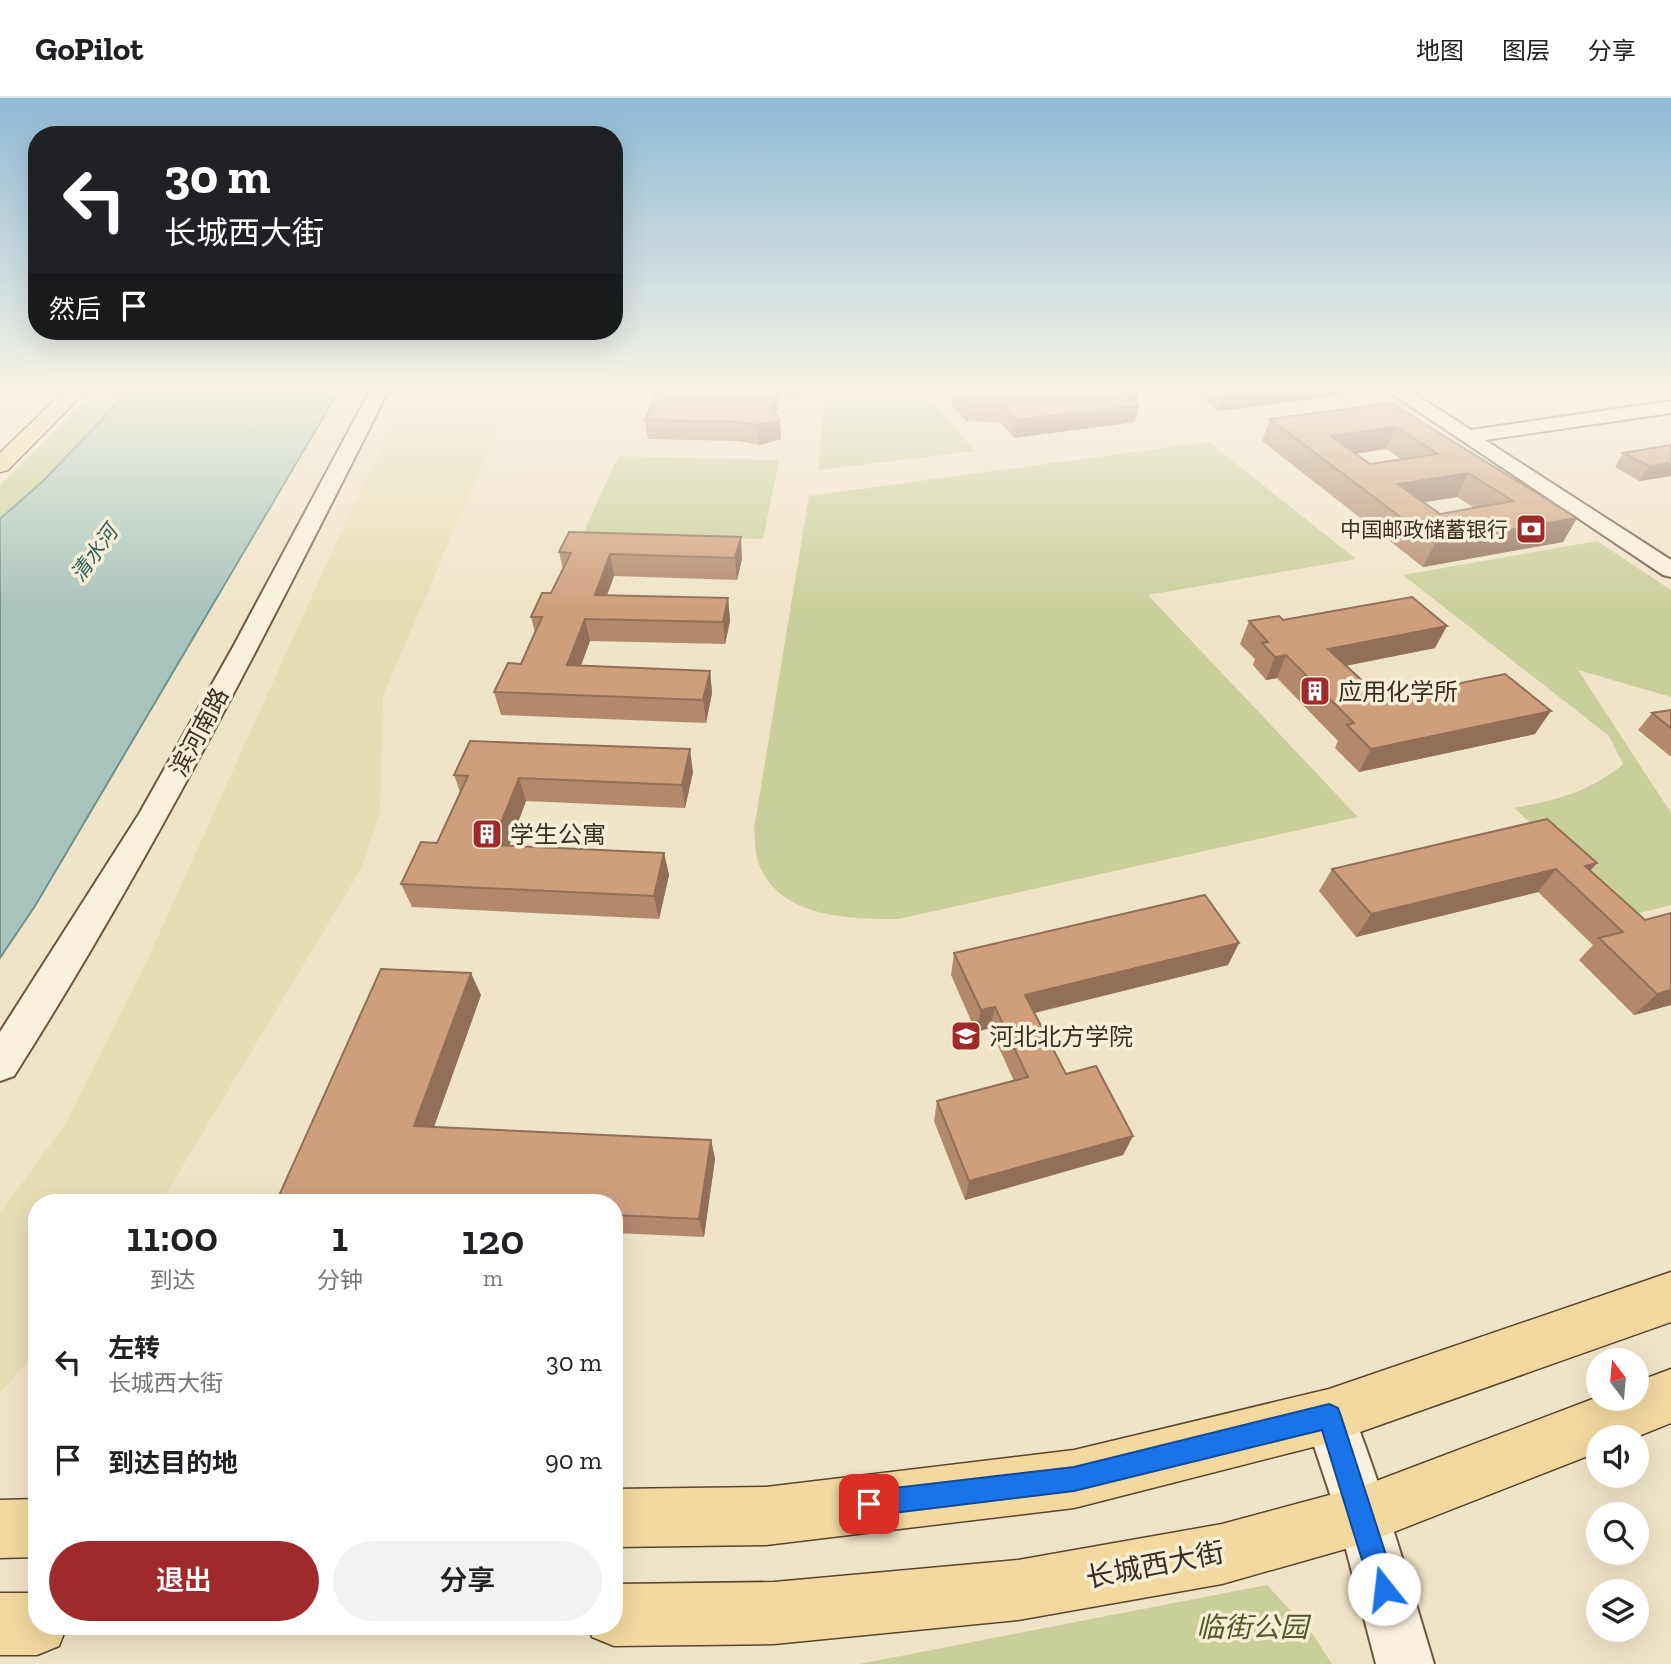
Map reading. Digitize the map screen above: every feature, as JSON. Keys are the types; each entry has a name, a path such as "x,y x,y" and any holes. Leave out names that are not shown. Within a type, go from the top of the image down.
{"main road":[{"name":"滨河南路","path":"0,1027 46,962 101,870 325,462"},
{"name":"滨河南路","path":"0,1064 40,1005 136,846 341,462"},
{"path":"1512,462 1671,570"},
{"path":"1516,462 1671,558"},
{"path":"623,1518 766,1516 1074,1479 1329,1416 1671,1297"},
{"name":"长城西大街","path":"623,1615 774,1613 1018,1591 1222,1554 1363,1515 1671,1396"},
{"path":"1329,1416 1363,1515 1405,1664"},
{"path":"0,1529 28,1528"},
{"path":"0,1624 28,1623"}],"shaded area":[{"path":"375,462 483,462 383,696 380,812 361,869 166,1194 28,1194 28,1362 0,1392 0,1213 64,1126 149,956"}],"green space":[{"path":"23,462 61,462 0,519 0,485"},
{"path":"615,462 779,462 763,539 583,534"},
{"path":"819,462 883,462 818,470"},
{"path":"1060,462 1234,462 1356,559 1148,595 1358,817 898,919 837,916 798,905 781,895 768,881 758,862 754,829 809,496"},
{"path":"1597,541 1671,590 1671,697 1578,670 1671,813 1671,905 1632,915 1514,808 1572,794 1611,774 1623,764 1609,736 1403,575"},
{"name":"临街公园","path":"1267,1585 1314,1636 1332,1664 859,1664"}],"water":[{"name":"清水河","path":"61,462 297,462 35,906 0,958 0,519"}],"building":[{"path":"1327,462 1487,462 1577,518 1435,543","holes":["1468,473 1513,501 1440,514 1398,484"]},
{"path":"1641,462 1671,462 1671,463 1649,466"},
{"path":"569,532 741,537 735,558 610,554 595,595 728,598 723,622 585,619 567,665 710,671 703,700 494,692 508,663 521,664 542,617 531,617 542,593 551,593 571,553 559,552"},
{"path":"1412,597 1447,626 1328,649 1382,699 1505,674 1551,711 1371,749 1347,725 1354,723 1286,655 1275,657 1262,643 1268,642 1249,621 1279,616 1283,620"},
{"path":"1671,710 1671,728 1652,713"},
{"path":"470,741 690,749 682,785 519,778 492,845 664,853 654,896 401,884 421,842 437,843 468,776 454,775"},
{"path":"1547,819 1597,863 1585,866 1645,920 1671,913 1671,990 1657,994 1599,938 1623,932 1556,869 1371,914 1332,869"},
{"path":"1205,895 1239,943 1025,995 1066,1074 1096,1066 1133,1136 969,1181 937,1101 1028,1077 995,1007 981,1010 954,953"},
{"path":"381,969 471,973 414,1126 711,1140 699,1219 623,1215 623,1194 280,1194"}],"place":[{"name":"中国邮政储蓄银行","path":"1531,529"},
{"name":"应用化学所","path":"1315,691"},
{"name":"学生公寓","path":"487,834"},
{"name":"河北北方学院","path":"966,1036"}],"route":[{"path":"869,1504 1074,1479 1329,1416 1363,1515 1384,1589"}]}
